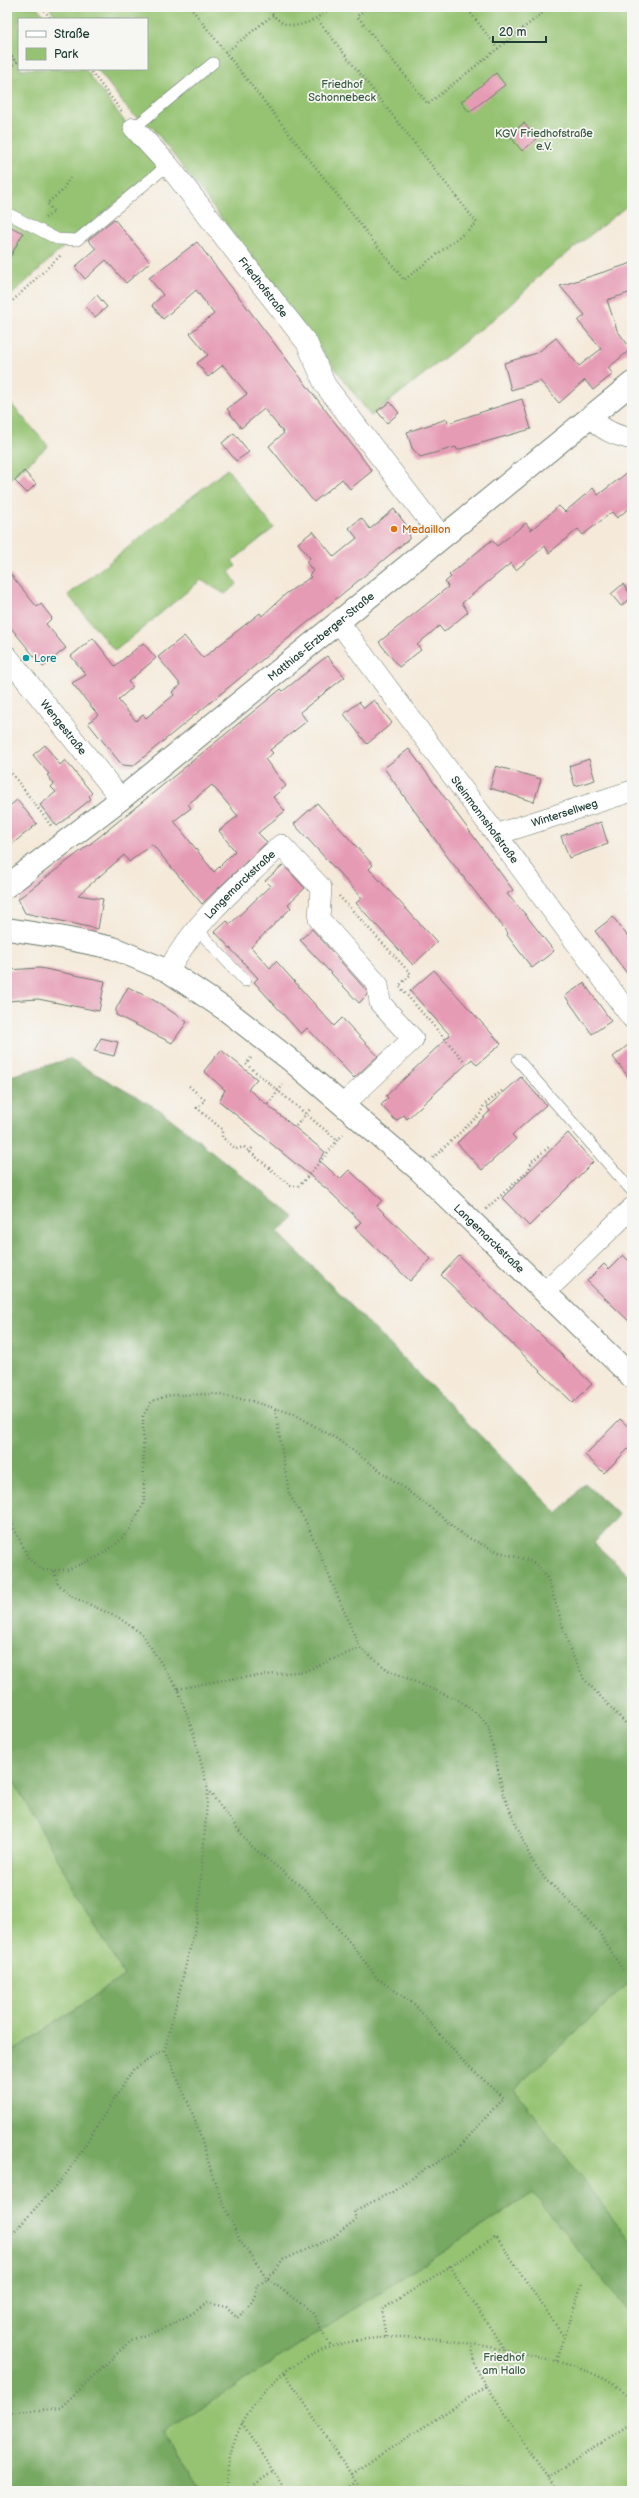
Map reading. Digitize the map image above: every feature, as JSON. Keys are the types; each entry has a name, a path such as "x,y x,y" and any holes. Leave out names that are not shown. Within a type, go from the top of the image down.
{"street":[{"name":"Friedhofstraße","path":"134,128 168,165 307,343 326,385 441,536"},
{"name":"Matthias-Erzberger-Straße","path":"7,886 121,799 441,536 632,383"},
{"path":"590,416 612,434 632,439"},
{"name":"Steinmannshofstraße","path":"338,621 632,1018"},
{"name":"Wengestraße","path":"7,656 121,799"},
{"name":"Wintersellweg","path":"498,837 507,831 632,790"},
{"name":"Langemarckstraße","path":"168,971 196,928 217,903 281,845 321,888"},
{"path":"321,888 319,920 378,985 380,1003 413,1039 343,1105"},
{"name":"Langemarckstraße","path":"12,932 59,937 113,948 168,971 226,1010 343,1105 420,1171 546,1291 632,1377"},
{"path":"546,1291 632,1208"}],"lane":[{"path":"134,128 214,63"},
{"path":"7,213 57,239 77,240 168,165"},
{"name":"Langemarckstraße","path":"196,928 246,981"},
{"path":"518,1060 632,1191"}],"path":[{"path":"42,7 50,18"},
{"path":"190,7 404,280 477,223 317,19"},
{"path":"268,7 273,15 280,21 296,26 307,24 317,19 332,7"},
{"path":"368,7 356,16 428,104 550,7"},
{"path":"466,7 498,49"},
{"path":"214,63 273,15"},
{"path":"7,50 17,62 7,70"},
{"path":"7,65 14,59"},
{"path":"90,70 134,128"},
{"path":"34,228 54,212 47,203 61,192 70,178"},
{"path":"7,306 77,240"},
{"path":"7,767 64,843"},
{"path":"321,888 330,886 411,974 399,986 464,1061"},
{"path":"251,1058 246,1064 337,1140"},
{"path":"268,1104 283,1085"},
{"path":"189,1086 205,1100 197,1108 222,1129 222,1137 236,1149 244,1148 289,1185 298,1186 343,1134"},
{"path":"420,1171 480,1114 484,1105 502,1091"},
{"path":"296,1126 311,1108"},
{"path":"249,1152 254,1146"},
{"path":"473,1222 529,1170 532,1161 550,1147"},
{"path":"7,1514 29,1559 42,1570 67,1570 98,1558 116,1544 130,1530 144,1503 143,1416 152,1401 171,1395 215,1394 294,1414 337,1439 435,1511 464,1536 499,1552 531,1561 539,1567 548,1579 571,1652 584,1679 632,1730"},
{"path":"275,1409 289,1494 306,1522 360,1648 388,1670 460,1701 480,1716 488,1726 504,1796 530,1859 546,1880 599,1932 624,1972"},
{"path":"54,1571 58,1584 71,1596 119,1618 142,1634 178,1689 194,1735 208,1790 198,1916 165,2049 194,2117 216,2186 240,2241 268,2279 312,2312 331,2347"},
{"path":"178,1689 228,1679 305,1671 360,1648"},
{"path":"7,2413 60,2408 131,2340 163,2329 193,2313 207,2303 226,2307 237,2318 250,2306 255,2296 258,2284 268,2279 269,2275 277,2269 283,2260 332,2238 357,2219 354,2211 394,2191 425,2169 455,2152 503,2098 460,2058 414,2004 378,1979 352,1944 304,1889 250,1845 208,1790"},
{"path":"7,2240 67,2173 133,2070 165,2049"},
{"path":"386,2337 382,2314 383,2309 496,2237 564,2337"},
{"path":"449,2266 505,2350"},
{"path":"557,2361 582,2283"},
{"path":"226,2491 230,2452 242,2422 269,2385 284,2372 315,2353 350,2342 386,2337 424,2338 505,2350 557,2361 601,2377 619,2387 632,2398"},
{"path":"472,2344 474,2365 557,2491"},
{"path":"284,2372 362,2491"},
{"path":"351,2474 487,2386"},
{"path":"242,2422 286,2491"},
{"path":"548,2478 632,2422"},
{"path":"258,2491 254,2485 274,2471"},
{"path":"343,2491 356,2482"}],"green space":[{"path":"7,7 37,7 46,18 18,18 18,70 86,70 128,126 163,165 80,232 7,299"},
{"name":"KGV Friedhofstraße e.V.","path":"49,7 632,7 632,202 541,274 511,305 371,416 153,128 131,113 98,70 148,70 148,18 57,18"},
{"path":"7,399 48,446 7,482"},
{"path":"227,469 274,528 232,561 236,566 229,572 237,584 225,594 201,580 115,651 68,595"},
{"path":"69,1059 160,1110 294,1217 278,1232 558,1514 585,1483 619,1515 594,1543 632,1578 632,1980 514,2089 632,2244 632,2317 533,2193 163,2433 200,2491 7,2491 7,2055 124,1976 7,1769 7,1077"},
{"path":"7,1769 124,1976 7,2055"},
{"path":"632,1980 632,2244 513,2089"},
{"name":"Friedhof am Hallo","path":"534,2192 632,2317 632,2491 200,2491 163,2433"}],"building":[{"path":"496,73 505,85 469,112 461,102"},
{"path":"524,123 537,139 522,151 509,135"},
{"path":"114,219 150,262 126,283 106,260 85,279 75,267 96,249 88,240"},
{"path":"7,225 23,233 7,263"},
{"path":"197,242 372,471 350,489 342,479 314,502 269,446 284,433 264,409 241,428 227,409 247,394 223,365 208,377 197,363 208,355 190,333 214,314 196,290 163,319 152,305 163,295 149,278"},
{"path":"632,263 632,292 607,300 617,330 631,349 608,368 613,374 593,390 585,380 559,403 540,381 511,390 504,363 537,353 556,338 579,366 601,349 578,321 585,315 560,286"},
{"path":"97,295 107,307 95,317 85,306"},
{"path":"522,399 531,429 457,450 456,447 420,457 412,448 407,432 447,419 448,423"},
{"path":"390,402 399,413 387,423 377,411"},
{"path":"234,433 249,452 236,461 222,443"},
{"path":"632,469 632,506 617,518 612,512 583,535 578,529 549,553 545,546 516,570 511,563 462,603 468,612 444,632 439,626 417,645 421,650 399,667 379,642 448,587 445,582 451,577 449,575 492,540 497,546 526,523 531,530 559,506 565,512 593,488 598,495"},
{"path":"24,471 36,484 27,493 15,481"},
{"path":"394,509 410,530 409,539 133,766 122,765 88,723 98,715 72,683 86,675 71,656 93,638 115,666 143,643 156,658 128,682 133,687 118,700 136,721 143,715 146,718 174,695 172,692 181,685 158,657 184,636 203,658 260,613 262,616 287,593 311,577 309,575 313,571 306,562 310,558 298,543 313,531 334,557 357,538 349,528 361,518 370,529"},
{"path":"7,570 37,607 41,604 52,618 46,624 66,648 43,667 7,623"},
{"path":"623,584 632,597 621,606 611,594"},
{"path":"327,656 345,677 300,712 307,721 270,750 273,753 265,759 286,786 273,797 285,811 258,833 267,842 202,904 152,844 129,862 124,855 78,895 103,899 98,929 25,913 18,899 99,837 281,689 283,691","holes":["212,785 238,816 219,831 235,851 214,872 174,821 191,808 188,804"]},
{"path":"374,700 392,723 367,744 344,714 359,702 364,708"},
{"path":"45,745 60,765 65,760 92,793 89,796 91,799 57,826 40,805 56,792 51,787 54,784 47,775 49,774 33,755"},
{"path":"409,749 513,890 507,894 554,951 532,968 507,935 508,933 446,855 384,768"},
{"path":"589,759 595,780 575,786 569,766"},
{"path":"496,766 541,779 534,802 490,788"},
{"path":"17,800 37,824 7,848 7,808"},
{"path":"317,803 373,865 369,869 437,942 413,965 356,903 362,898 294,824"},
{"path":"601,822 608,844 569,858 561,836"},
{"path":"283,865 305,888 288,904 291,908 251,947 270,968 276,961 334,1026 342,1018 378,1056 354,1078 307,1028 301,1034 254,982 258,978 215,932 227,921 230,924 270,886 265,881"},
{"path":"613,917 632,942 632,980 595,931"},
{"path":"312,929 366,990 367,995 359,1003 300,940"},
{"path":"40,968 105,981 99,1011 38,999 7,1001 7,970"},
{"path":"434,970 501,1044 477,1065 472,1059 407,1119 404,1115 396,1121 381,1105 388,1098 386,1096 450,1035 410,991"},
{"path":"584,983 611,1021 592,1034 565,996"},
{"path":"128,987 159,1003 187,1022 172,1043 116,1015 116,1009"},
{"path":"101,1038 118,1042 114,1056 94,1051"},
{"path":"632,1042 632,1082 613,1057"},
{"path":"221,1050 257,1079 248,1089 325,1152 319,1160 340,1179 349,1170 382,1200 377,1206 431,1259 410,1281 355,1228 361,1222 329,1191 219,1101 225,1090 204,1071"},
{"path":"521,1077 546,1105 512,1135 516,1139 482,1170 457,1143 490,1111 487,1107"},
{"path":"568,1133 593,1162 529,1226 502,1198"},
{"path":"623,1255 632,1264 632,1324 587,1281 604,1264 609,1269"},
{"path":"459,1256 592,1384 573,1403 441,1275"},
{"path":"620,1419 632,1430 632,1445 604,1473 585,1455"}],"place":[{"name":"Medaillon","path":"394,529"},
{"name":"Lore","path":"26,658"}],"park label":[{"name":"Friedhof Schonnebeck","path":"342,90"}]}
